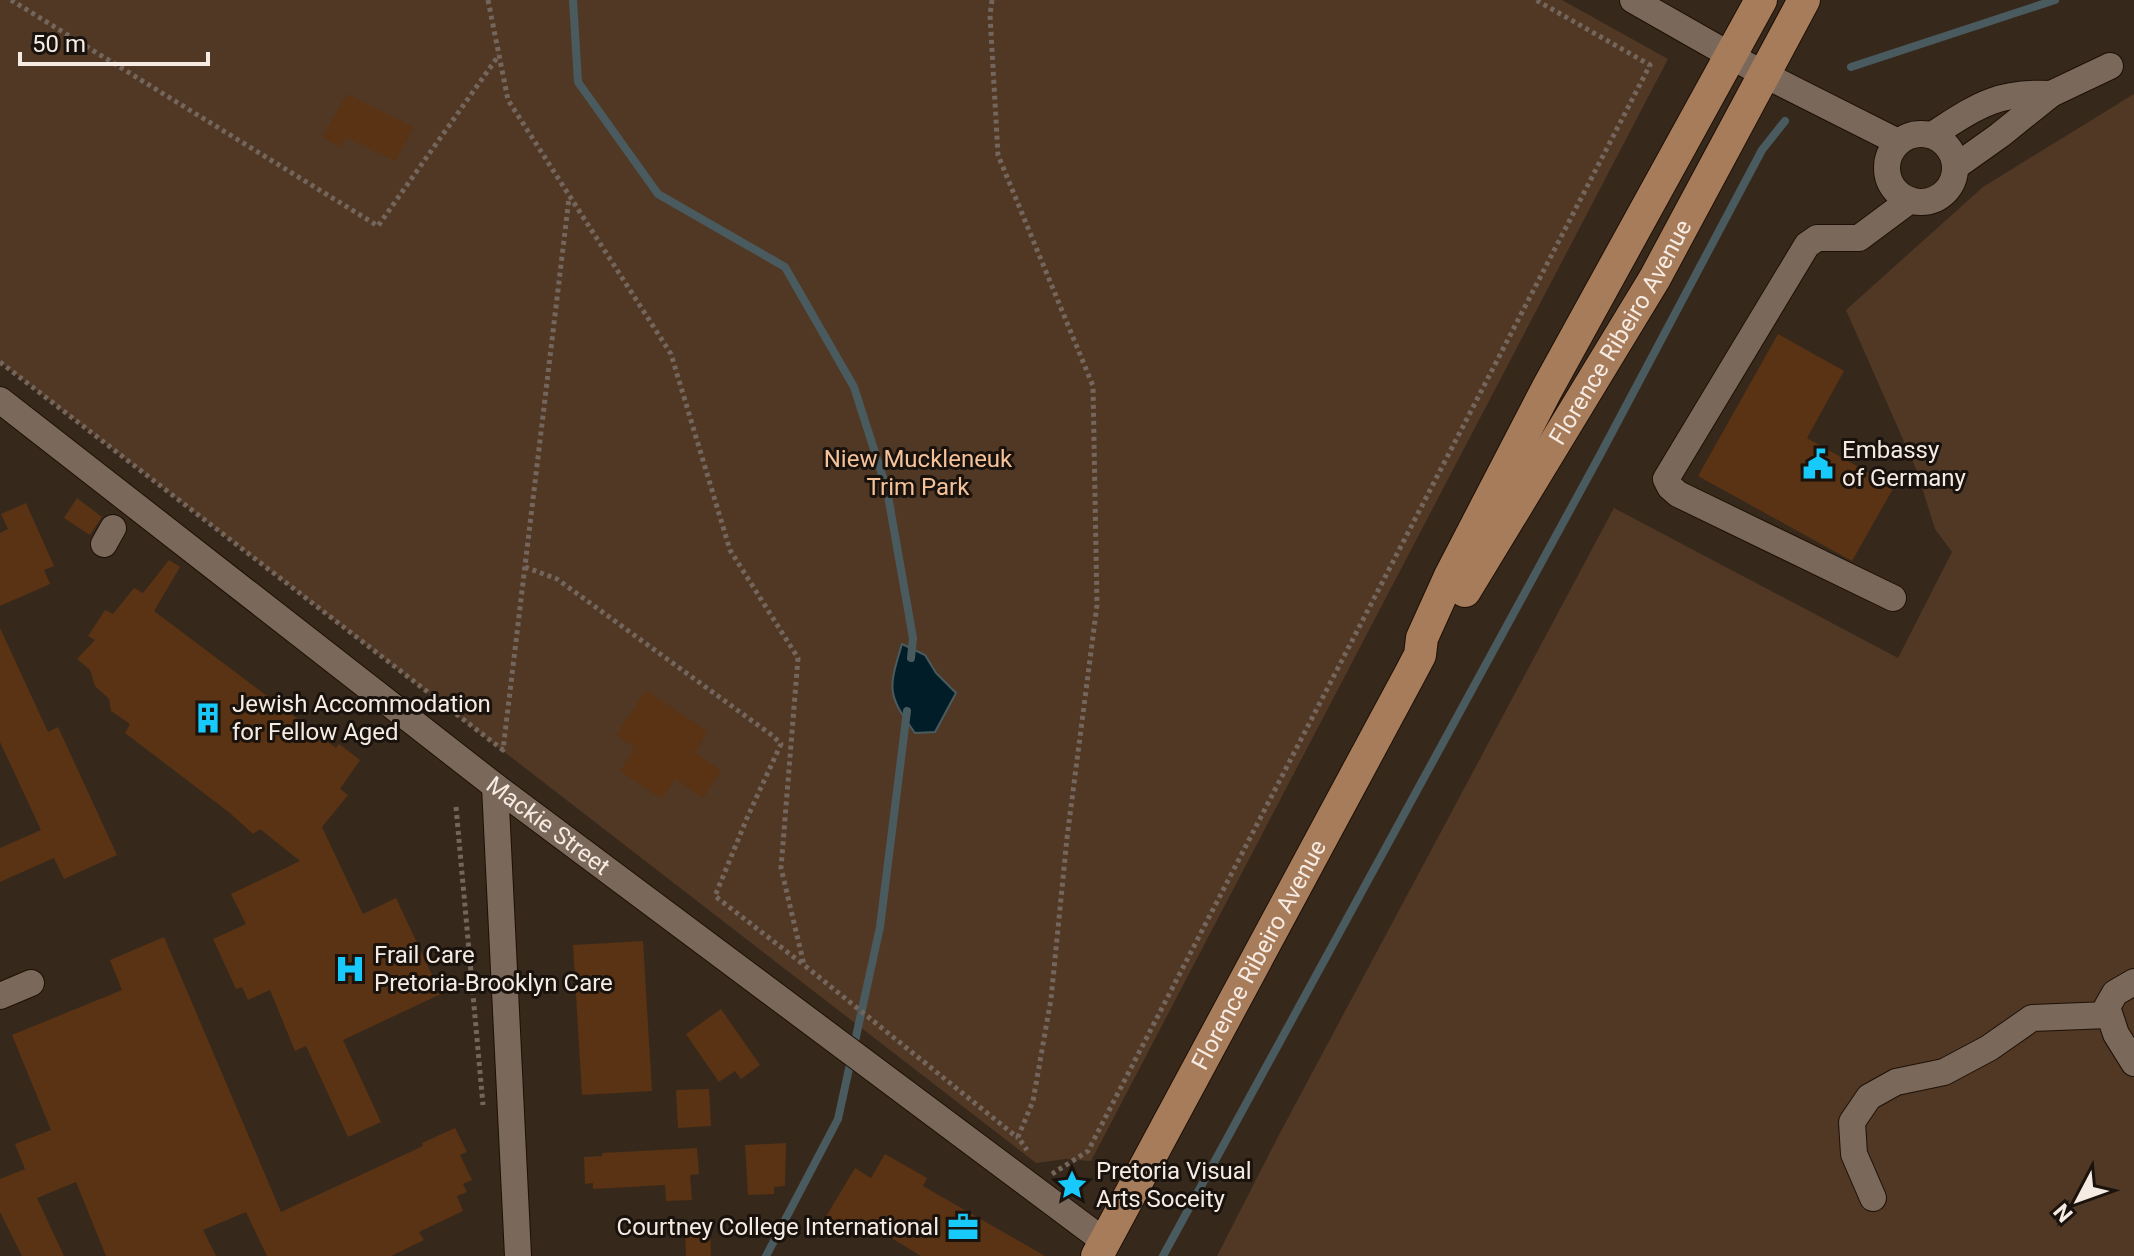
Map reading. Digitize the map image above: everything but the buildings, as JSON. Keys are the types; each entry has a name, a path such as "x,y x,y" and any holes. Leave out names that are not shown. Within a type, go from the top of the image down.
{"main road":[{"name":"Florence Ribeiro Avenue","path":"1420,655 1422,638 1450,576 1540,402 1761,0"},
{"name":"Florence Ribeiro Avenue","path":"1100,1248 1420,655 1432,644 1455,609 1655,278 1804,0"}],"street":[{"path":"1633,0 1763,74 1898,142"},
{"path":"1955,167 2051,94 2110,66"},
{"path":"1932,135 1950,150 1955,167 1951,184 1933,200 1910,200 1899,194 1888,174 1887,162 1898,142 1909,136 1932,135 1986,101 2023,92 2051,94"},
{"path":"1893,598 1678,494 1666,479 1807,245 1817,238 1859,238 1910,200"},
{"name":"Mackie Street","path":"0,400 495,786 1100,1248"},
{"path":"495,786 518,1256"},
{"path":"2134,982 2115,993 2107,1007 2108,1015 2134,1063"},
{"path":"0,996 31,983"},
{"path":"1873,1198 1854,1154 1852,1122 1869,1097 1896,1082 1944,1072 1989,1048 2032,1018 2108,1015"}],"path":[{"path":"11,0 378,226 499,55"},
{"path":"488,0 508,100 671,354 730,550 798,658 781,868 804,965"},
{"path":"992,0 990,15 998,155 1093,386 1097,605 1067,838 1051,999 1033,1101 1014,1147"},
{"path":"1045,1179 1088,1151 1650,65 1536,0"},
{"path":"0,362 503,750 569,197"},
{"path":"525,567 564,584 781,744 715,896 1018,1137 1032,1158"},
{"path":"456,807 484,1117"}],"green space":[{"name":"Niew Muckleneuk Trim Park","path":"0,0 1562,0 1668,59 1091,1161 1065,1159 1036,1163 0,362"},
{"path":"2134,94 2134,1256 1217,1256 1614,508 1898,658 1952,552 1935,529 1917,471 1846,310 1983,187"}],"water":[{"path":"902,644 925,655 936,673 956,693 935,732 915,733 895,700 894,672"}],"waterway":[{"path":"573,0 578,82 658,194 785,267 854,387 887,490 913,638 911,658"},
{"path":"1851,67 2055,0"},
{"path":"1163,1256 1600,455 1762,150 1785,121"},
{"path":"766,1256 838,1119 880,927 907,711"}],"place":[{"name":"Embassy of Germany","path":"1818,464"},
{"name":"Jewish Accommodation for Fellow Aged","path":"208,718"},
{"name":"Frail Care Pretoria-Brooklyn Care","path":"350,969"},
{"name":"Pretoria Visual Arts Soceity","path":"1072,1185"},
{"name":"Courtney College International","path":"963,1227"}]}
